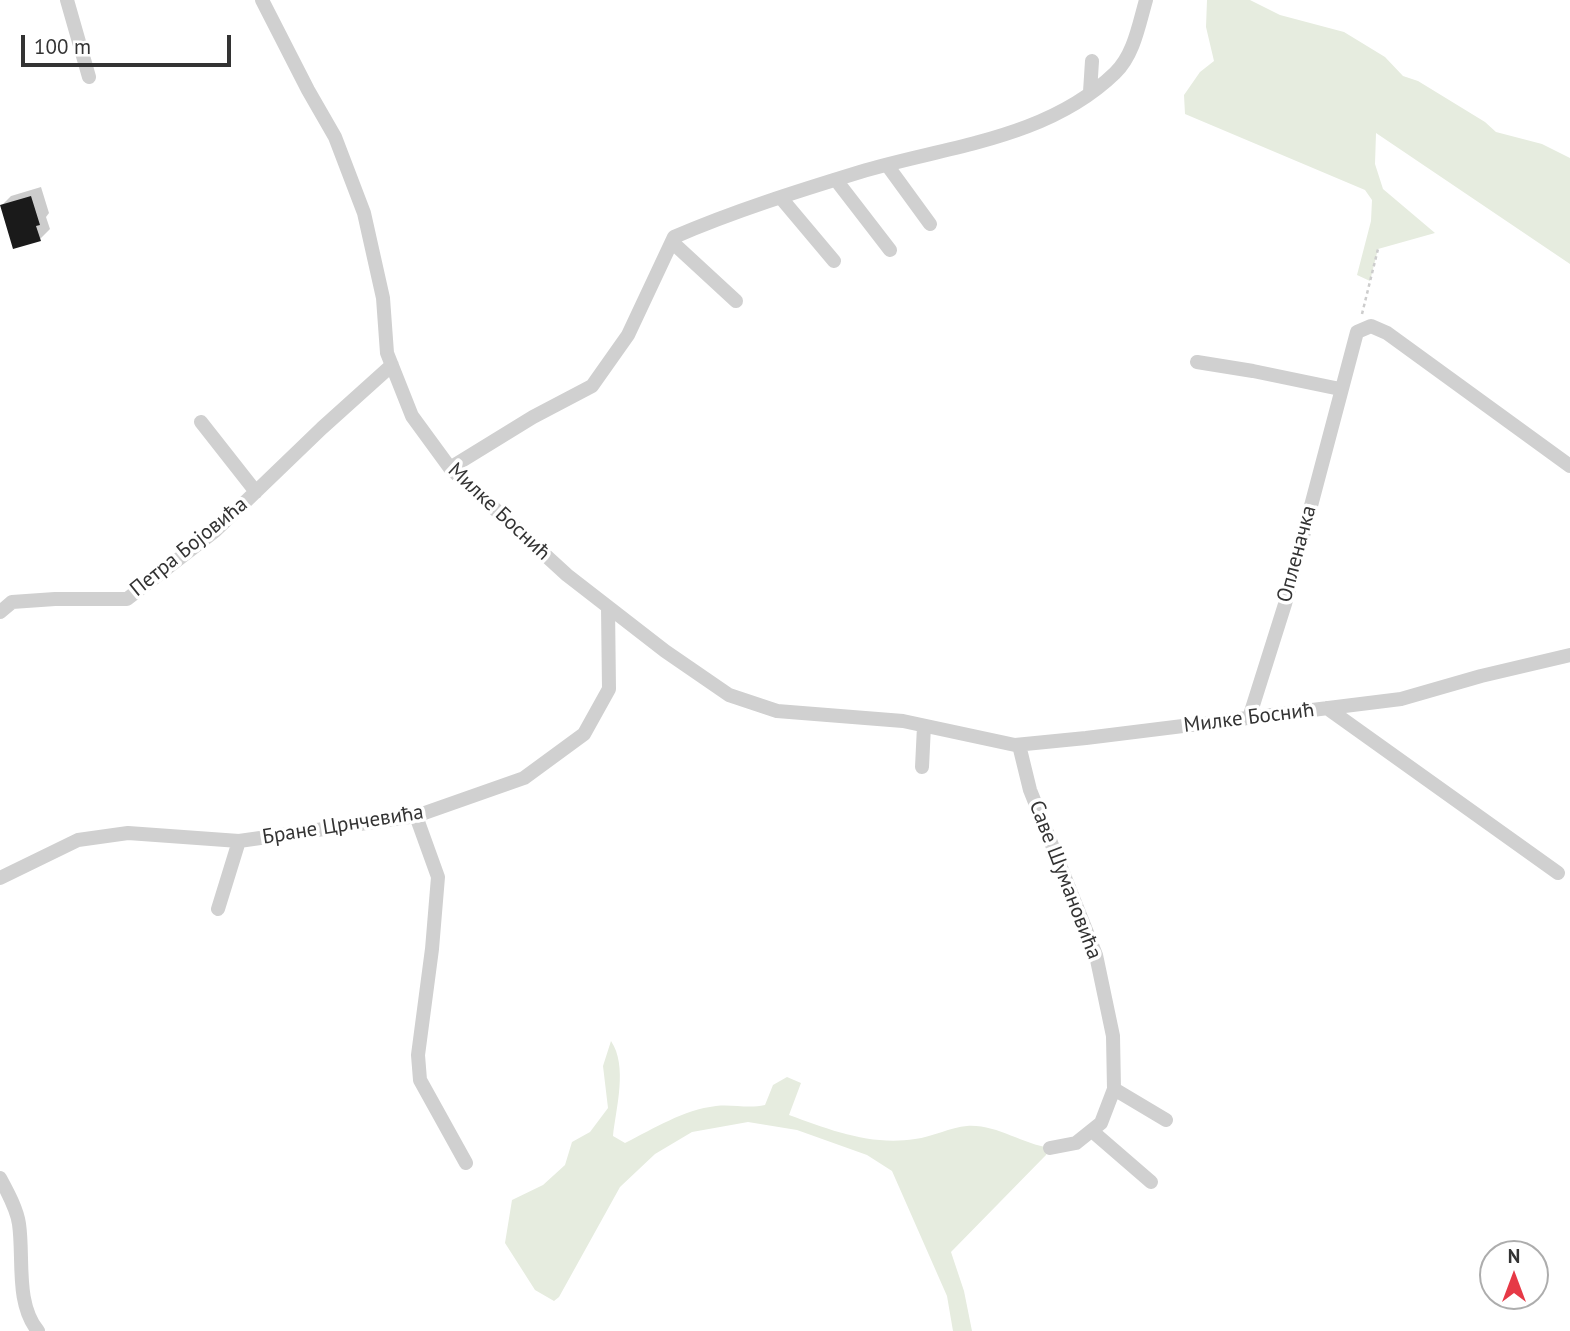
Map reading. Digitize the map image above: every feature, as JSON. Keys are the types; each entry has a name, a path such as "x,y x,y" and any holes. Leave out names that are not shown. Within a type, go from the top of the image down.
{"street":[{"path":"67,0 89,77"},
{"name":"Милке Боснић","path":"262,0 307,90 335,137 364,213 383,298 387,353 412,416 450,468 567,575 665,651 729,695 777,711 903,721 963,736 1019,745 1401,699 1481,676 1570,655"},
{"path":"450,468 592,386 628,335 674,237 710,221 836,180 1005,135 1048,119 1117,71 1133,45 1146,0"},
{"path":"1090,92 1092,61"},
{"path":"887,165 930,224"},
{"path":"836,180 890,250"},
{"path":"781,198 834,261"},
{"path":"672,242 736,301"},
{"path":"1357,332 1371,326 1387,333 1570,466"},
{"name":"Опленачка","path":"1249,719 1285,604 1340,388 1357,332"},
{"path":"1197,362 1340,388"},
{"name":"Петра Бојовића","path":"0,612 12,602 127,599 215,531 392,365"},
{"name":"Петра Бојовића","path":"201,422 256,492"},
{"name":"Бране Црнчевића","path":"0,878 78,840 128,833 239,841 416,816 524,778 584,734 609,689 608,607"},
{"path":"1327,708 1558,873"},
{"path":"922,766 924,726"},
{"name":"Саве Шумановића","path":"1019,745 1030,790 1096,955 1113,1036 1114,1089 1101,1123 1092,1131"},
{"path":"416,816 438,877 418,1055 420,1080 466,1163"},
{"path":"218,909 239,841"},
{"path":"1114,1089 1166,1120"},
{"path":"1050,1148 1076,1143 1092,1131 1151,1182"},
{"path":"0,1178 19,1220 23,1287 35,1326 51,1331"}],"path":[{"path":"1357,332 1378,249"}],"shaded area":[{"path":"1207,0 1250,0 1280,15 1344,32 1385,57 1403,76 1418,81 1485,122 1496,132 1542,144 1570,158 1570,264 1376,133 1375,164 1383,189 1435,233 1378,249 1370,281 1357,275 1371,221 1372,200 1365,190 1185,114 1184,95 1200,72 1214,61 1206,27"},
{"path":"611,1041 619,1062 620,1075 613,1136 625,1143 692,1111 722,1106 765,1105 773,1085 787,1077 801,1083 789,1115 851,1135 899,1141 961,1127 978,1126 1050,1148 951,1252 964,1291 972,1331 953,1331 947,1296 892,1171 867,1155 797,1130 748,1122 692,1132 655,1154 620,1187 559,1297 554,1301 535,1290 505,1243 512,1200 543,1185 565,1165 572,1142 590,1132 608,1108 603,1066"}],"building":[{"path":"31,196 40,225 36,226 41,241 13,249 0,205"}]}
